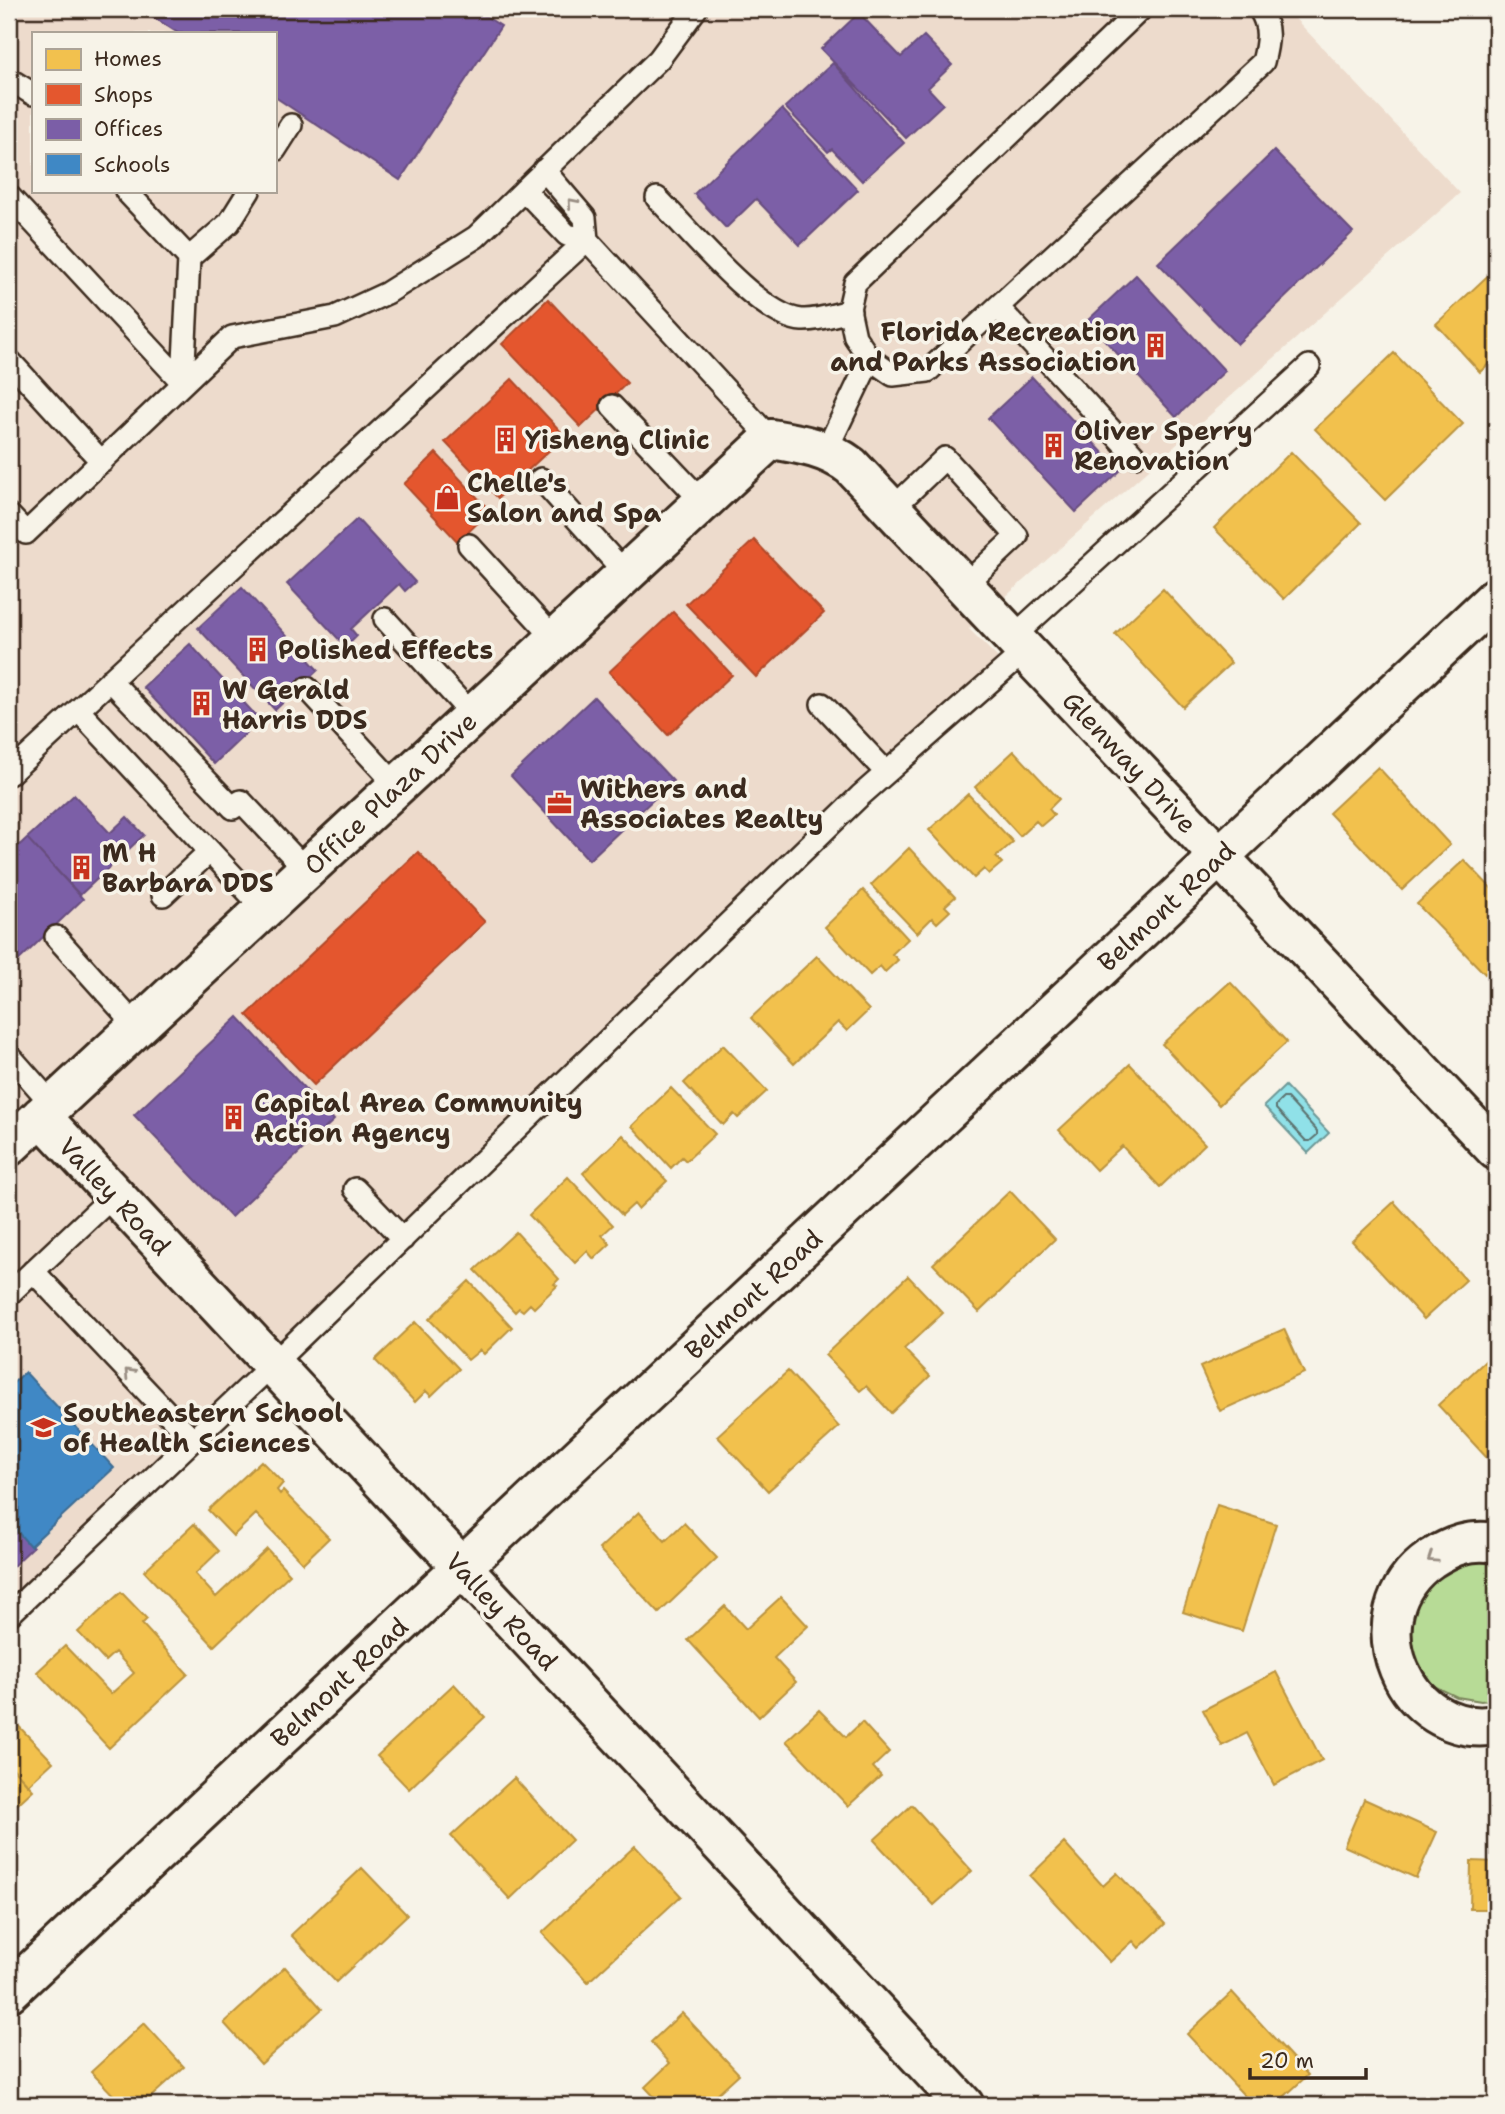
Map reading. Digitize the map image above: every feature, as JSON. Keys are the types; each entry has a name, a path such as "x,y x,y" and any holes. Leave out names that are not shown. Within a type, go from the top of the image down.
{"street":[{"name":"Glenway Drive","path":"771,439 806,444 836,454 851,466 1496,1150"},
{"name":"Office Plaza Drive","path":"9,1146 771,439"},
{"name":"Belmont Road","path":"9,1992 1496,597"},
{"name":"Valley Road","path":"47,1110 114,1195 964,2105"},
{"path":"1496,1543 1480,1541 1449,1547 1415,1570 1397,1597 1391,1629 1395,1661 1404,1681 1425,1705 1453,1721 1485,1727 1496,1725"}],"lane":[{"path":"9,515 26,533 232,337 335,317 387,293 476,237 659,59 696,9"},
{"path":"1142,9 855,283 850,311 855,337 870,359 893,375 928,372 1263,62 1269,40 1265,17 1259,9"},
{"path":"9,79 32,93"},
{"path":"276,148 290,125"},
{"path":"544,170 585,218 587,240"},
{"path":"524,190 567,235 587,240 771,439"},
{"path":"127,192 189,258 183,383"},
{"path":"189,258 229,223 248,192"},
{"path":"9,196 183,383"},
{"path":"657,198 754,298 776,311 801,320 850,311"},
{"path":"9,774 587,240"},
{"path":"998,307 1135,456"},
{"path":"826,451 870,359"},
{"path":"9,360 102,462"},
{"path":"9,1615 1309,366"},
{"path":"612,406 703,502"},
{"path":"892,509 946,458 1017,536 964,586"},
{"path":"541,479 626,574"},
{"path":"469,545 555,639"},
{"path":"385,619 473,716"},
{"path":"110,680 233,808 241,800 306,870"},
{"path":"307,688 397,786"},
{"path":"822,704 886,772"},
{"path":"78,710 264,909"},
{"path":"163,895 210,851"},
{"path":"55,937 137,1027"},
{"path":"9,1055 47,1110"},
{"path":"355,1189 402,1238"},
{"path":"9,1294 114,1195"},
{"path":"33,1271 193,1440"}],"shaded area":[{"path":"9,9 778,9 794,20 806,9 1037,9 1041,12 1051,9 1286,9 1460,193 969,629 999,659 254,1382 9,1615"}],"green space":[{"path":"1496,1553 1496,1699 1481,1701 1457,1697 1434,1686 1418,1667 1407,1644 1412,1595 1427,1574"}],"water":[{"path":"1285,1086 1329,1133 1308,1153 1264,1106"}],"building: Homes":[{"path":"1496,268 1496,357 1480,372 1436,324"},
{"path":"1394,353 1463,424 1385,500 1315,429"},
{"path":"1291,452 1361,523 1284,599 1214,528"},
{"path":"1163,589 1231,663 1183,707 1115,634"},
{"path":"1014,751 1059,799 1049,809 1054,815 1041,826 1036,821 1020,836 975,787"},
{"path":"1378,767 1450,845 1402,890 1329,813"},
{"path":"968,794 1013,842 996,857 1002,863 989,874 984,869 974,878 929,830"},
{"path":"909,848 955,897 945,906 950,911 937,923 932,918 917,933 871,885"},
{"path":"1464,860 1496,893 1496,963 1485,974 1417,904"},
{"path":"863,890 908,939 892,954 898,960 885,972 880,966 870,975 825,927"},
{"path":"817,956 869,1010 847,1031 838,1022 794,1064 751,1018"},
{"path":"1230,982 1287,1042 1219,1105 1162,1044"},
{"path":"723,1045 767,1091 738,1118 734,1114 723,1125 684,1083"},
{"path":"1130,1064 1205,1144 1160,1187 1122,1146 1096,1170 1059,1130"},
{"path":"671,1088 715,1134 686,1161 682,1157 671,1168 632,1126"},
{"path":"623,1135 667,1181 638,1209 634,1204 622,1215 583,1173"},
{"path":"568,1177 613,1225 602,1235 610,1244 594,1259 587,1251 575,1263 529,1215"},
{"path":"1010,1191 1055,1239 979,1312 933,1264"},
{"path":"1394,1202 1466,1280 1424,1319 1352,1241"},
{"path":"516,1232 559,1279 554,1284 557,1286 534,1308 530,1304 523,1311 519,1308 515,1312 475,1270"},
{"path":"908,1276 943,1313 904,1349 930,1376 891,1413 866,1386 860,1391 825,1355"},
{"path":"469,1281 512,1327 484,1354 480,1350 468,1360 429,1319"},
{"path":"415,1322 459,1369 431,1396 426,1391 415,1402 375,1360"},
{"path":"1284,1329 1304,1373 1220,1411 1200,1367"},
{"path":"1496,1351 1496,1452 1488,1459 1438,1405"},
{"path":"788,1371 839,1427 768,1491 717,1436"},
{"path":"261,1461 283,1483 277,1490 280,1494 283,1491 329,1538 303,1563 256,1514 233,1536 208,1510"},
{"path":"1217,1505 1276,1524 1242,1631 1183,1612"},
{"path":"639,1512 665,1541 684,1523 717,1558 659,1613 599,1549"},
{"path":"194,1524 219,1551 195,1574 216,1597 267,1549 290,1574 214,1646 144,1571"},
{"path":"121,1592 147,1619 142,1624 188,1674 109,1748 37,1672 65,1646 111,1694 134,1673 115,1652 105,1661 78,1632"},
{"path":"781,1597 808,1626 774,1658 796,1682 759,1717 688,1640 725,1606 746,1629"},
{"path":"1276,1672 1322,1760 1274,1785 1247,1733 1222,1746 1203,1710"},
{"path":"454,1684 485,1717 409,1789 377,1756"},
{"path":"819,1710 846,1737 862,1722 889,1752 873,1767 881,1776 848,1806 786,1741"},
{"path":"9,1716 53,1762 28,1785 9,1764"},
{"path":"9,1764 33,1790 9,1812"},
{"path":"514,1778 572,1840 510,1899 451,1836"},
{"path":"1364,1799 1437,1832 1416,1878 1344,1846"},
{"path":"912,1805 972,1871 934,1905 874,1840"},
{"path":"1064,1843 1103,1886 1117,1873 1165,1924 1139,1948 1133,1941 1110,1962 1030,1876"},
{"path":"635,1846 681,1896 588,1982 542,1933"},
{"path":"1471,1861 1496,1862 1496,1909 1470,1909"},
{"path":"362,1868 407,1915 336,1982 291,1935"},
{"path":"285,1967 322,2009 261,2064 224,2023"},
{"path":"1232,1992 1308,2075 1275,2105 1253,2105 1187,2034"},
{"path":"682,2013 739,2074 705,2105 662,2105 645,2087 670,2063 651,2042"},
{"path":"144,2023 184,2067 142,2105 123,2105 91,2072"}],"building: Shops":[{"path":"548,299 627,383 581,427 502,344"},
{"name":"Yisheng Clinic","path":"512,379 565,436 498,498 445,442"},
{"name":"Chelle's Salon and Spa","path":"436,453 490,511 458,542 404,484"},
{"path":"754,540 824,613 756,677 686,604"},
{"path":"673,612 732,675 668,735 609,672"},
{"path":"418,852 485,922 314,1085 247,1015"}],"building: Offices":[{"path":"141,9 474,9 501,26 400,180 276,98 276,32 176,32"},
{"path":"859,13 901,57 924,36 952,65 928,88 943,104 906,138 821,49"},
{"path":"833,63 904,143 862,181 832,149 828,152 785,107"},
{"path":"782,109 858,190 800,245 756,199 726,228 694,194"},
{"path":"1274,151 1353,232 1237,344 1158,263"},
{"name":"Florida Recreation and Parks Association","path":"1136,275 1225,371 1176,417 1087,321"},
{"name":"Oliver Sperry Renovation","path":"1032,377 1120,471 1076,512 988,418"},
{"path":"357,519 415,582 405,591 399,584 351,629 357,636 346,647 287,584"},
{"name":"Polished Effects","path":"242,587 318,670 275,710 198,628"},
{"name":"W Gerald Harris DDS","path":"190,644 260,720 214,764 143,687"},
{"path":"594,697 673,781 589,860 511,776"},
{"name":"M H Barbara DDS","path":"74,795 110,833 127,817 144,835 80,895 27,838"},
{"path":"27,838 83,899 15,964 9,957 9,855"},
{"name":"Capital Area Community Action Agency","path":"238,1017 334,1120 231,1217 134,1115"},
{"path":"9,1522 33,1547 9,1570"}],"building: Schools":[{"name":"Southeastern School of Health Sciences","path":"25,1372 114,1468 30,1546 9,1522 9,1387"}],"place":[{"name":"Florida Recreation and Parks Association","path":"1156,346"},
{"name":"Yisheng Clinic","path":"505,439"},
{"name":"Oliver Sperry Renovation","path":"1054,445"},
{"name":"Chelle's Salon and Spa","path":"447,497"},
{"name":"Polished Effects","path":"258,649"},
{"name":"W Gerald Harris DDS","path":"202,704"},
{"name":"Withers and Associates Realty","path":"560,803"},
{"name":"M H Barbara DDS","path":"82,867"},
{"name":"Capital Area Community Action Agency","path":"234,1117"},
{"name":"Southeastern School of Health Sciences","path":"43,1427"}]}
